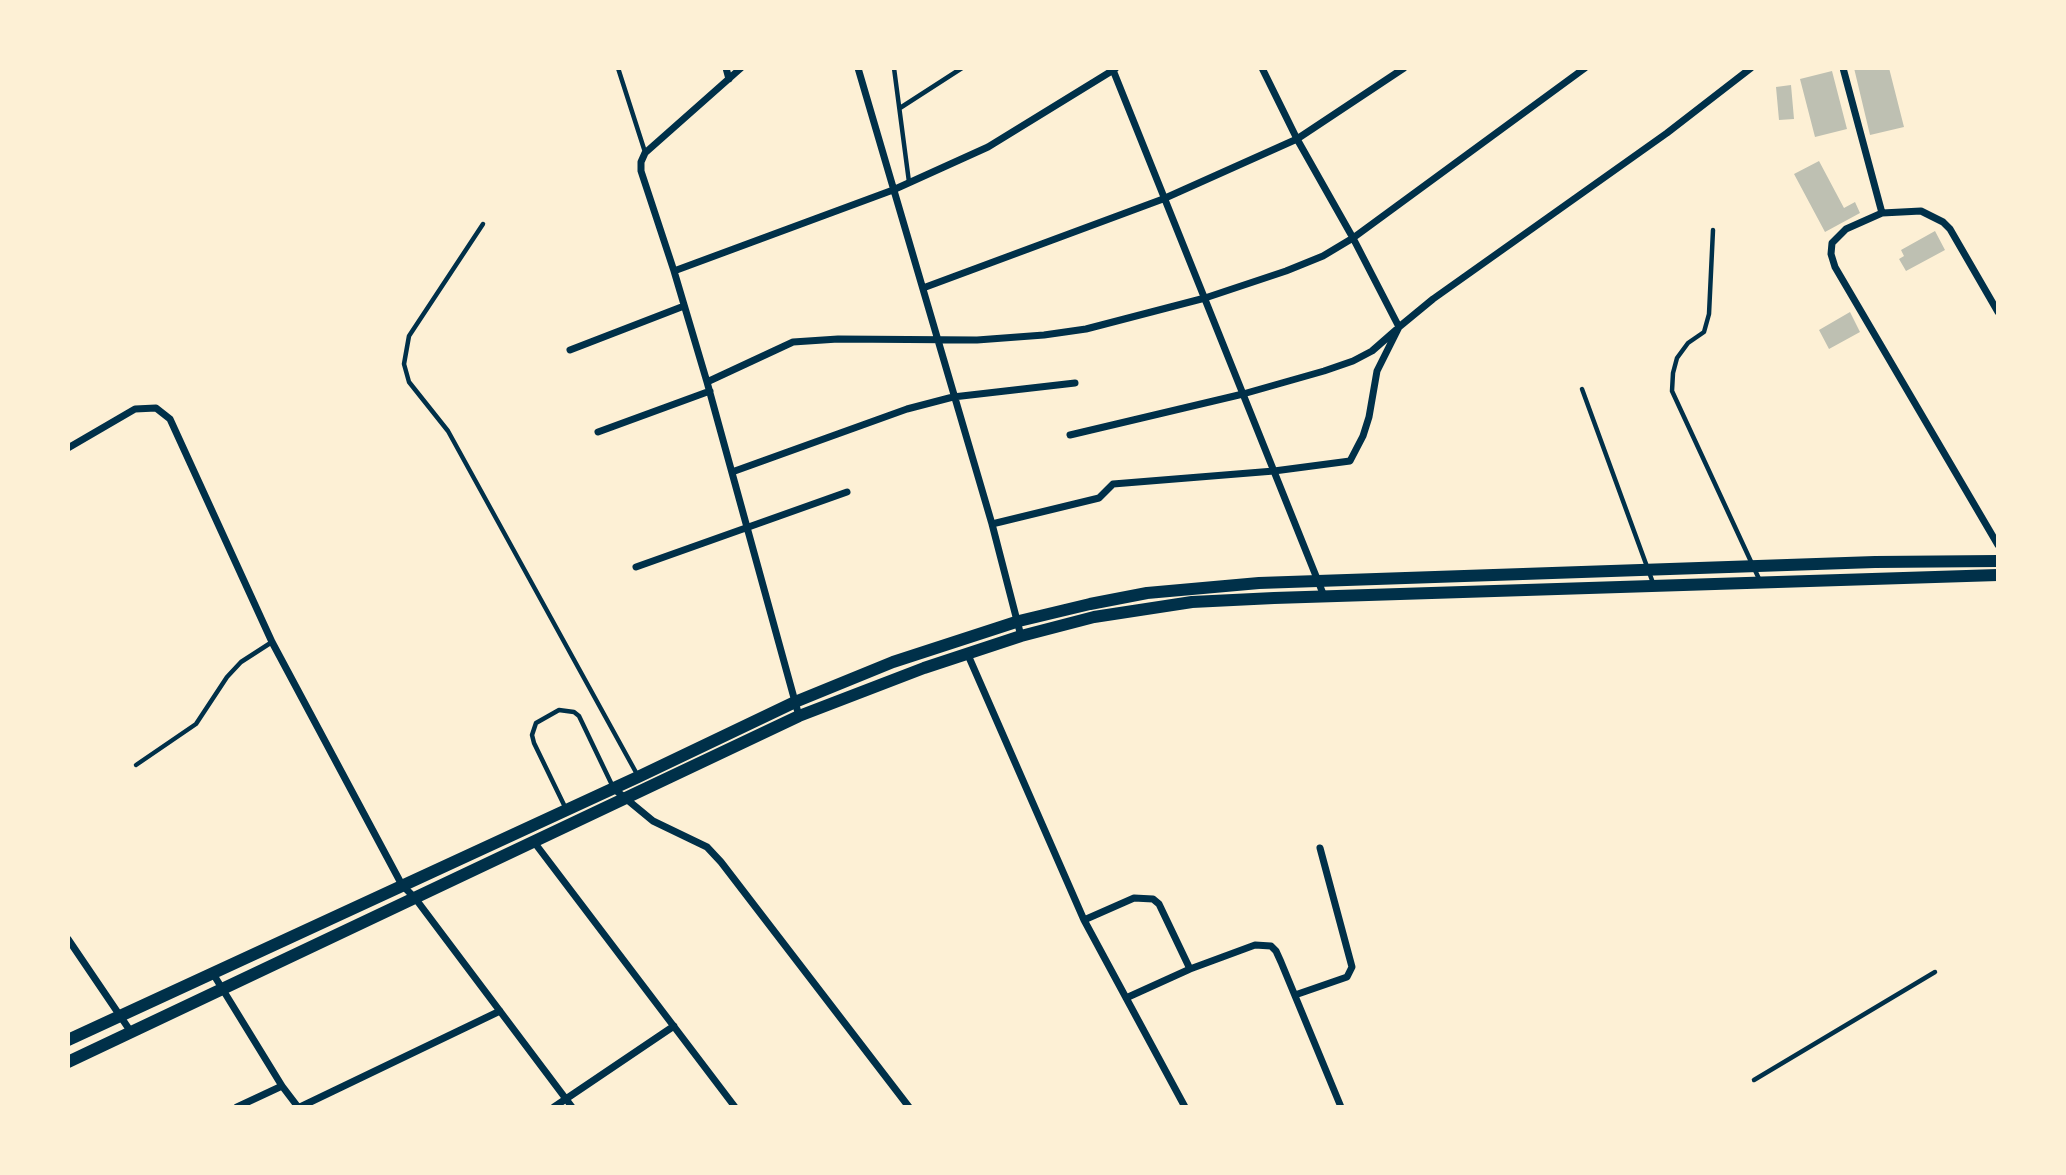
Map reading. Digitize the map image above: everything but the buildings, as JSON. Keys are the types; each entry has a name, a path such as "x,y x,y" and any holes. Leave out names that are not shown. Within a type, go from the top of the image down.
{"main road":[{"path":"68,1040 795,702 893,662 1019,621 1147,593 1247,584 1875,562 1998,561"},
{"path":"1535,573 1536,590"},
{"path":"68,1062 799,716 882,682 1021,636 1094,617 1192,602 1998,575"}],"street":[{"path":"726,68 729,79"},
{"path":"741,68 645,153 641,171 710,391 799,716"},
{"path":"858,68 992,524 1021,636"},
{"path":"1262,68 1297,139 1399,327"},
{"path":"923,288 1164,199 1297,139 1404,68"},
{"path":"707,382 801,341 939,340 1044,335 1086,329 1205,298 1286,271 1323,256 1353,238 1585,68"},
{"path":"1070,435 1243,394 1353,361 1372,351 1433,299 1667,133 1751,68"},
{"path":"1843,68 1882,213"},
{"path":"674,271 893,190 988,147 1114,69 1324,596"},
{"path":"1998,312 1950,229 1943,222 1921,211 1882,213 1846,229 1832,243 1831,254 1835,267 1998,545"},
{"path":"570,349 684,306"},
{"path":"992,524 1099,498 1113,484 1345,463 1354,458 1369,418 1377,371 1399,327"},
{"path":"732,472 886,416 953,397 1075,383"},
{"path":"598,432 710,391"},
{"path":"68,448 135,409 156,408 170,419 272,642 402,885 415,898 572,1107"},
{"path":"636,567 847,492"},
{"path":"968,655 1084,920 1185,1107"},
{"path":"613,788 653,821 707,848 721,862 909,1107"},
{"path":"534,842 734,1107"},
{"path":"1295,995 1347,977 1352,967 1320,848"},
{"path":"1084,920 1134,898 1153,899 1159,904 1190,969"},
{"path":"68,939 131,1033"},
{"path":"1126,998 1190,969 1263,944 1276,951 1341,1107"},
{"path":"212,972 282,1086 299,1107 500,1011"},
{"path":"554,1107 674,1026"},
{"path":"237,1107 282,1086"}],"lane":[{"path":"618,68 645,153"},
{"path":"894,68 909,182"},
{"path":"900,108 962,68"},
{"path":"483,224 409,335 404,364 409,382 448,431 638,777"},
{"path":"1713,230 1709,314 1704,332 1688,343 1677,358 1672,391 1761,584"},
{"path":"1582,389 1655,587"},
{"path":"136,765 196,724 227,677 241,662 272,642"},
{"path":"566,810 532,735 536,723 559,710 574,712 579,716 613,788"},
{"path":"1754,1080 1935,972"}]}
